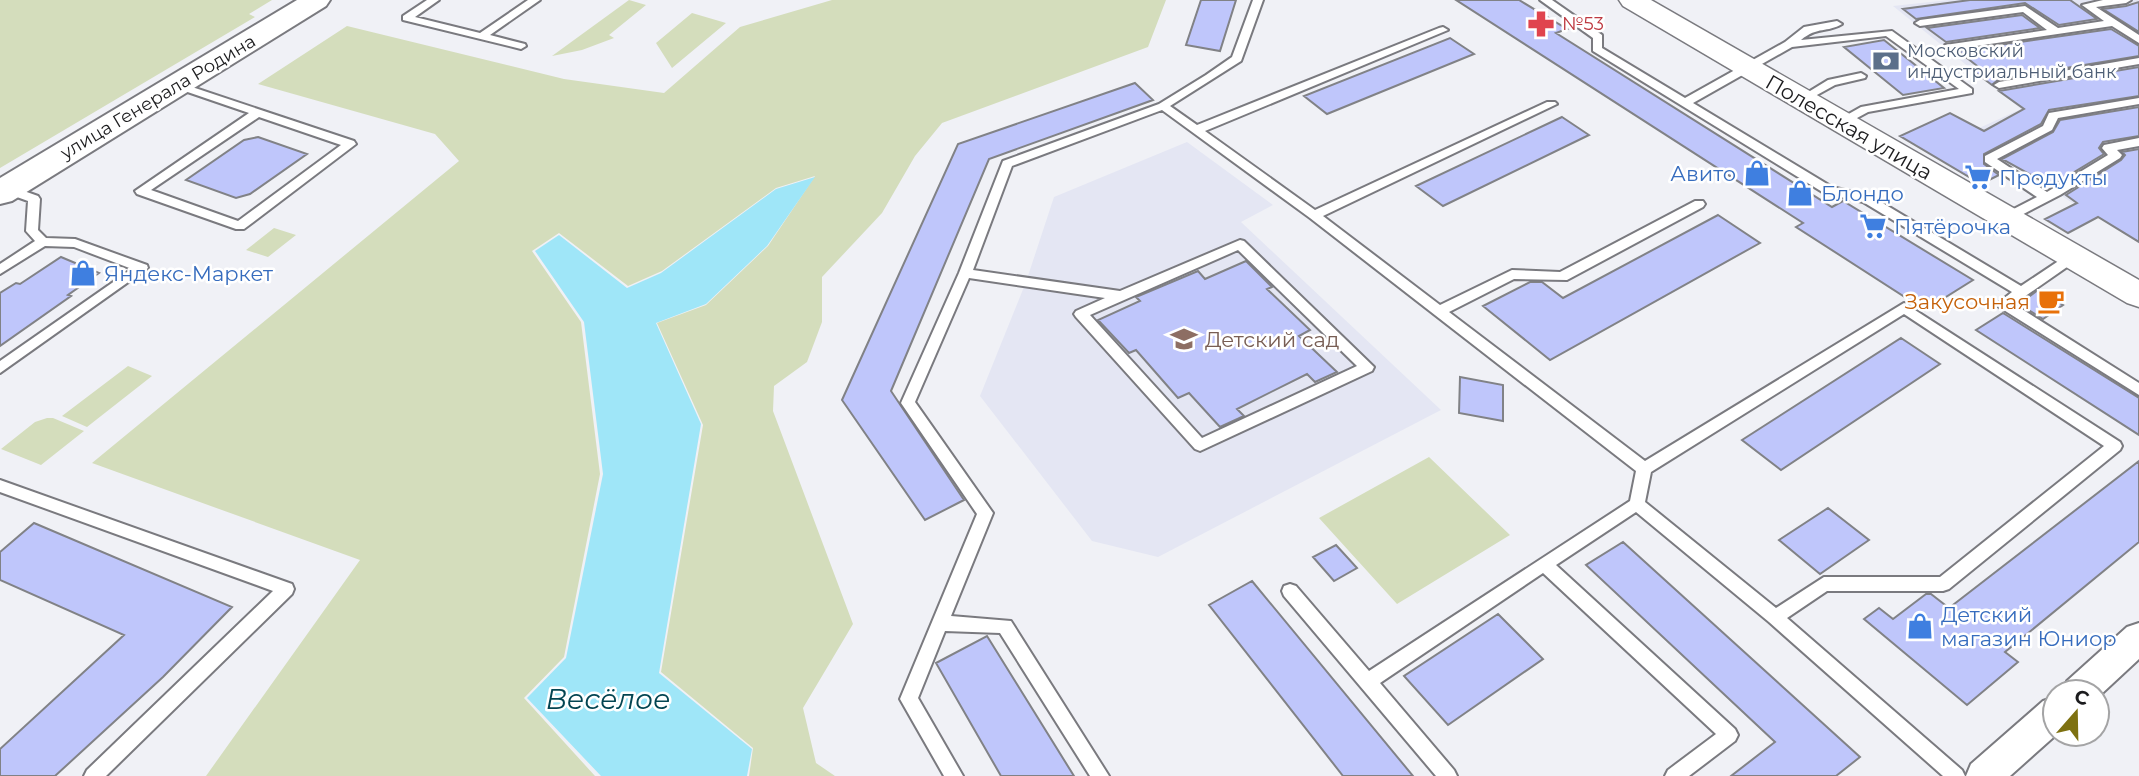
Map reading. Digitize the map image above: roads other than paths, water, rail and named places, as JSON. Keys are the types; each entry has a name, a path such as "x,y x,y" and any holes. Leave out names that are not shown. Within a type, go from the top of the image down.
{"main road":[{"name":"улица Генерала Родина","path":"3,191 316,0"}],"street":[{"name":"Полесская улица","path":"1632,0 2139,295"},
{"path":"2095,678 2139,638"},
{"path":"1984,776 2041,725"}],"lane":[{"path":"434,0 407,18 521,46"},
{"path":"482,36 535,0"},
{"path":"954,776 909,699 985,513 908,403 965,273 1007,164 1163,106 1237,59 1258,0"},
{"path":"1545,0 1598,37 1597,49 1828,190 1867,200 2019,292"},
{"path":"2126,0 2087,5 2139,40"},
{"path":"1920,23 2025,9 2056,31"},
{"path":"1686,102 1789,44 1808,29 1837,24"},
{"path":"1949,47 2056,31 2139,27"},
{"path":"1196,130 1443,30"},
{"path":"1789,44 1888,33 1968,91 1865,109 1842,122"},
{"path":"1999,85 2139,61"},
{"path":"1802,99 1832,82 1861,76"},
{"path":"177,85 255,114 350,144 240,226 141,191 255,114"},
{"path":"2046,197 1989,159 2048,128 2053,115 2139,101"},
{"path":"1314,215 1551,104"},
{"path":"1163,106 1314,215 1644,468"},
{"path":"2006,218 2116,155 2108,148 2139,142"},
{"path":"3,191 34,199 32,231 43,242"},
{"path":"1439,311 1513,274 1562,277 1699,204"},
{"path":"0,270 43,242 75,243 142,268 0,368"},
{"path":"965,273 1121,296 1240,244 1367,367 1200,446 1081,314 1121,296"},
{"path":"2073,257 2004,304 2139,390"},
{"path":"1367,682 1637,504 1644,468 1904,308 2115,446 1943,584 1824,584 1774,617"},
{"path":"0,486 286,589 93,776"},
{"path":"1637,504 1774,617 1956,776"},
{"path":"1544,564 1728,735 1674,776"},
{"path":"1290,591 1448,776"},
{"path":"940,623 1005,626 1100,776"}],"water":[{"name":"Весёлое","path":"815,177 767,246 706,304 656,323 701,424 659,673 752,749 747,776 601,776 527,698 566,658 603,474 584,322 535,251 559,235 627,288 661,273 776,189"}],"place":[{"name":"№53","path":"1541,24"},
{"name":"Московский индустриальный банк","path":"1886,61"},
{"name":"Авито","path":"1757,173"},
{"name":"Продукты","path":"1978,177"},
{"name":"Блондо","path":"1800,193"},
{"name":"Пятёрочка","path":"1873,226"},
{"name":"Яндекс-Маркет","path":"83,273"},
{"name":"Закусочная","path":"2051,301"},
{"name":"Детский сад","path":"1184,339"},
{"name":"Детский магазин Юниор","path":"1920,626"}]}
